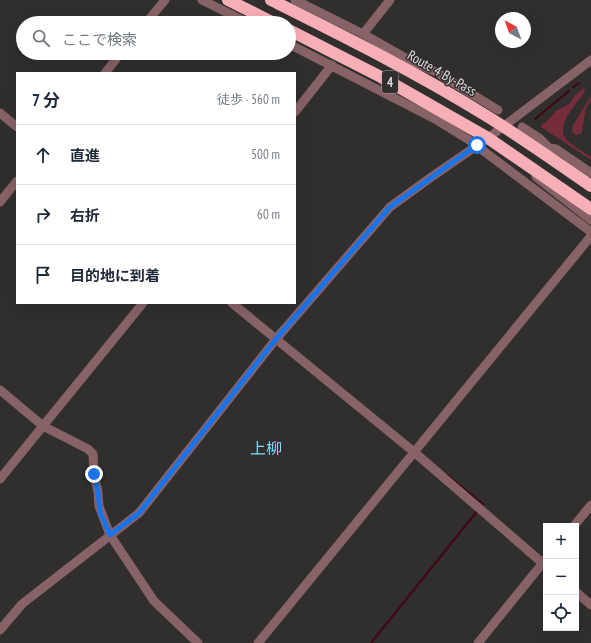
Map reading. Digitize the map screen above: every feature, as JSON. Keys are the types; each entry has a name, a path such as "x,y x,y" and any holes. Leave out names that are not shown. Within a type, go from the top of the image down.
{"highway":[{"path":"228,0 260,16"},
{"name":"Route 4 By-Pass","path":"270,0 407,64 458,99 503,127 544,149 591,186"},
{"name":"4","path":"296,34 381,77 440,116 488,138 591,209"}],"street":[{"path":"151,16 164,0"},
{"path":"202,0 234,16"},
{"path":"295,0 363,34 407,64 436,72 498,110"},
{"path":"363,34 390,0"},
{"path":"296,47 440,116 591,232"},
{"path":"106,72 116,60"},
{"path":"0,630 22,604 139,513 276,339 390,207 488,138 591,60"},
{"path":"296,111 332,65"},
{"path":"0,113 16,126"},
{"path":"522,127 540,138 544,149 556,149 591,173"},
{"path":"518,159 545,185 591,220"},
{"path":"0,202 16,182"},
{"path":"258,643 591,236"},
{"path":"0,478 142,304"},
{"path":"233,304 414,452 543,561"},
{"path":"0,390 43,426 93,454 94,474 99,506 110,535 154,601 198,643"},
{"path":"577,523 591,506"},
{"path":"478,643 543,565"},
{"path":"579,595 591,605"}],"shaded area":[{"path":"585,87 584,93 567,116 563,129 564,135 568,141 591,157 591,160 541,127 542,124 547,121 556,111 571,102 574,96"},
{"path":"591,96 591,100 586,108 582,132 581,134 575,135 572,131 573,125"}],"waterway":[{"path":"573,87 579,83"},
{"path":"535,119 569,91"},
{"path":"446,474 483,504 481,507"},
{"path":"371,643 478,510"}],"district":[{"name":"上柳","path":"266,448"}],"route":[{"path":"94,474 100,512 110,535 139,513 276,339 390,207 477,145"}]}
